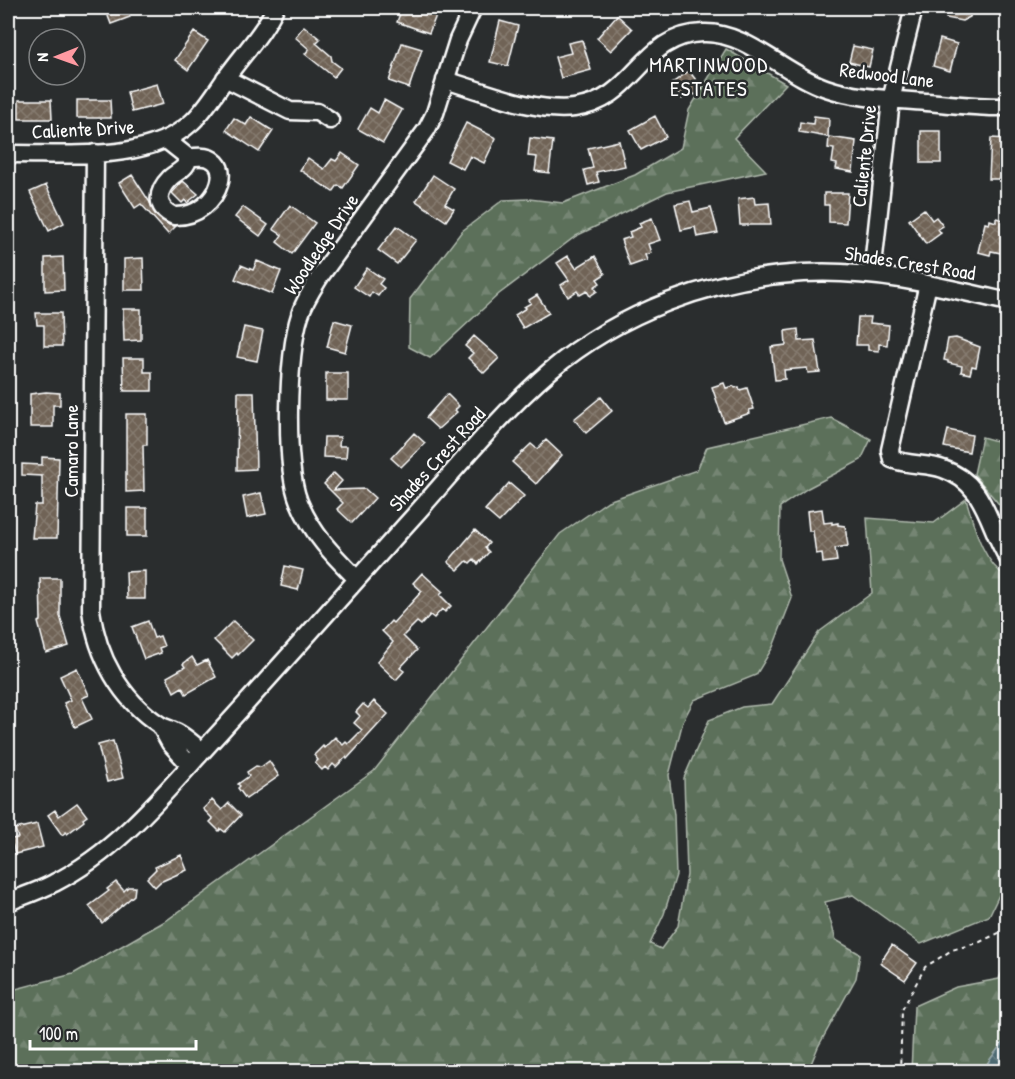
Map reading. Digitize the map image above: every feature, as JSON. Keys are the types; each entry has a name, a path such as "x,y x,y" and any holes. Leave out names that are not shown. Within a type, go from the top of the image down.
{"street":[{"name":"Caliente Drive","path":"8,154 124,151 165,139 192,121 275,8"},
{"name":"Woodledge Drive","path":"357,579 322,543 312,529 292,481 290,431 292,347 300,313 308,295 427,129 435,113 458,40 472,8"},
{"name":"Caliente Drive","path":"872,275 891,100 914,8"},
{"name":"Redwood Lane","path":"445,80 532,105 560,109 573,108 590,105 616,92 650,56 669,41 684,35 717,33 742,42 800,77 825,88 860,97 1008,107"},
{"path":"225,78 290,111 317,112 330,120"},
{"path":"165,139 189,158"},
{"name":"Camaro Lane","path":"95,153 91,610 94,631 106,664 130,698 160,725 170,743 190,765"},
{"name":"Shades Crest Road","path":"8,902 53,884 93,860 146,814 491,430 531,389 571,356 616,327 672,300 744,280 804,273 872,275 928,284 1008,302"},
{"path":"928,284 890,450 892,459 903,463 943,469 966,480 987,511 998,543 1008,558"},
{"name":"Camaro Lane","path":"160,725 178,732 202,751"}],"path":[{"path":"900,1071 902,1010 926,967 952,950 980,942 1005,930 1008,926"}],"green space":[{"path":"726,49 786,84 734,138 766,171 667,192 576,236 499,294 430,358 409,347 410,299 462,231 503,200 529,199 563,203 635,175 681,148 689,110"},
{"path":"831,418 871,439 861,460 808,488 780,507 779,559 792,598 773,647 756,675 694,700 683,721 669,775 674,815 676,875 664,914 650,944 661,949 678,926 687,875 684,778 709,720 742,707 772,704 819,632 872,593 867,518 934,523 966,499 985,553 998,570 1007,577 1008,876 989,916 921,944 853,895 825,902 836,940 860,954 856,978 818,1047 808,1071 8,1071 8,991 73,974 167,920 374,771 560,534 608,501 697,470 707,447"},
{"path":"982,437 1007,444 1007,540 1001,536 1002,508 974,474"},
{"path":"1007,961 1007,1037 983,1071 911,1072 914,1006 956,987 999,979"}],"water":[{"path":"1007,1037 1007,1071 983,1071 989,1061"}],"building":[{"path":"105,8 127,8 130,17 111,24"},
{"path":"402,8 439,8 429,33 397,22"},
{"path":"948,8 972,8 970,17 962,21 946,18"},
{"path":"617,15 632,29 611,51 597,38"},
{"path":"500,21 518,26 508,66 490,62"},
{"path":"304,26 320,39 316,43 341,68 334,77 305,54 309,49 295,37"},
{"path":"194,32 208,41 188,70 175,60"},
{"path":"940,39 957,44 950,71 933,66"},
{"path":"582,40 591,70 561,78 555,57 571,53 568,43"},
{"path":"402,43 422,49 409,88 389,81"},
{"path":"853,46 873,50 869,67 849,62"},
{"path":"689,71 703,89 695,95 692,91 682,99 671,84"},
{"path":"157,84 163,104 132,112 127,92"},
{"path":"19,100 51,100 52,119 19,119"},
{"path":"77,100 110,100 111,118 77,118"},
{"path":"384,100 402,110 383,143 358,129 370,108 378,113"},
{"path":"655,116 666,137 641,150 630,130"},
{"path":"814,116 829,118 828,137 799,132 800,122 813,124"},
{"path":"251,117 273,131 259,152 226,130 234,118 246,125"},
{"path":"466,123 496,138 484,163 470,156 463,169 447,161"},
{"path":"921,131 941,131 941,163 921,163"},
{"path":"829,137 856,141 853,172 836,169 837,164 832,163 834,149 828,148"},
{"path":"530,138 553,141 549,173 535,171 537,157 528,156"},
{"path":"991,138 1008,139 1005,179 989,179"},
{"path":"619,141 625,166 596,172 599,182 588,185 584,170 593,168 588,148"},
{"path":"342,153 359,165 343,188 338,185 333,192 300,170 308,158 324,169 332,159 336,161"},
{"path":"132,175 156,215 169,225 176,226 168,234 141,204 135,208 119,183"},
{"path":"433,175 454,189 445,204 454,209 446,221 416,201"},
{"path":"183,181 198,194 187,203 185,200 182,203 172,193"},
{"path":"46,185 64,223 49,231 30,192"},
{"path":"824,193 848,193 846,223 829,222 829,205 824,205"},
{"path":"754,197 755,204 769,203 771,225 740,225 738,199"},
{"path":"690,201 693,212 711,208 718,233 697,237 695,227 681,230 675,204"},
{"path":"290,205 315,223 292,254 277,242 282,235 273,229"},
{"path":"243,207 268,225 260,236 235,217"},
{"path":"924,209 932,220 936,217 943,226 938,229 941,233 926,244 909,220"},
{"path":"652,218 660,240 648,244 651,253 645,255 647,260 630,266 621,240 631,237 629,232 641,227 639,223"},
{"path":"996,218 1008,221 1001,253 991,251 990,255 978,252 985,223 989,224 990,220 996,222"},
{"path":"397,226 416,240 397,264 378,250"},
{"path":"568,256 576,268 595,256 605,274 597,279 600,283 594,287 597,291 590,296 587,291 580,295 577,291 568,297 561,285 569,280 557,263"},
{"path":"63,257 64,290 45,291 45,258"},
{"path":"143,258 144,290 124,290 124,259"},
{"path":"257,261 281,271 272,294 235,279 241,265 253,270"},
{"path":"367,268 383,279 379,284 384,288 378,296 372,292 369,297 354,287"},
{"path":"537,295 549,313 523,328 515,315 526,308 524,307 531,303 529,300"},
{"path":"123,309 141,309 141,340 124,341"},
{"path":"36,313 61,313 62,346 44,346 44,325 37,325"},
{"path":"858,317 871,317 870,323 889,325 887,345 879,344 879,351 868,350 868,345 856,345"},
{"path":"334,320 352,325 345,352 327,347"},
{"path":"244,327 263,331 257,361 237,357"},
{"path":"798,329 799,341 815,340 820,372 808,373 807,368 784,370 785,379 775,380 771,347 786,345 785,331"},
{"path":"474,336 499,358 484,373 468,358 473,353 465,346"},
{"path":"956,338 980,347 976,367 972,366 970,374 961,372 962,366 944,360 948,339"},
{"path":"123,358 144,358 144,372 152,372 152,391 124,391"},
{"path":"326,373 348,373 348,400 326,400"},
{"path":"724,383 726,388 734,386 739,387 740,390 747,388 754,409 749,410 750,413 724,422 712,387"},
{"path":"238,392 254,392 256,469 237,470"},
{"path":"60,393 60,405 53,405 53,427 30,427 30,394"},
{"path":"447,394 459,406 455,410 457,412 438,429 426,418"},
{"path":"601,397 612,411 586,433 574,419"},
{"path":"126,414 147,414 147,445 143,445 144,491 126,492"},
{"path":"948,430 972,435 969,452 944,447"},
{"path":"414,433 425,443 401,467 391,458"},
{"path":"324,437 340,437 339,446 347,446 346,458 323,457"},
{"path":"546,440 562,455 536,484 512,462 531,444 537,449"},
{"path":"42,457 59,458 57,538 32,538 35,505 42,505 42,476 22,475 22,464 42,465"},
{"path":"334,473 342,481 334,490 365,489 375,498 352,523 337,509 343,503 324,484"},
{"path":"509,483 524,496 499,522 485,510"},
{"path":"261,493 266,514 247,518 243,497"},
{"path":"127,508 147,508 147,536 127,536"},
{"path":"822,509 824,523 832,522 832,524 838,523 838,525 845,526 848,546 835,548 837,561 823,563 822,553 816,554 813,531 809,531 807,511"},
{"path":"475,530 489,543 485,548 489,552 478,564 474,559 470,563 467,561 458,570 448,562"},
{"path":"285,566 303,570 298,590 281,586"},
{"path":"145,571 145,599 127,599 126,572"},
{"path":"422,573 443,592 440,595 451,606 445,612 442,609 434,618 430,615 421,625 417,622 403,636 417,650 400,668 404,671 396,680 377,662 393,642 382,631 391,621 393,623 422,591 413,583"},
{"path":"40,578 60,578 60,616 69,646 46,653 38,622 41,621"},
{"path":"148,621 154,638 160,636 164,646 159,648 161,653 144,659 132,627"},
{"path":"233,621 253,640 232,658 214,640"},
{"path":"192,657 197,665 207,660 216,677 186,694 182,687 174,692 167,677 185,667 183,664"},
{"path":"77,668 89,695 82,698 92,719 75,727 64,703 71,700 60,676"},
{"path":"374,701 388,714 347,759 346,757 336,767 333,764 328,770 325,767 322,770 315,763 318,760 314,755 335,737 343,745 346,742 348,744 362,730 354,723 360,716 356,712 363,704 368,708"},
{"path":"113,741 123,778 107,782 98,745"},
{"path":"269,761 279,776 246,799 238,788 240,786 238,784 249,776 247,772"},
{"path":"212,800 222,810 229,803 241,815 225,832 221,829 219,831 210,822 213,819 203,809"},
{"path":"77,803 87,816 67,834 66,832 62,835 48,815 55,810 59,816"},
{"path":"37,824 43,847 15,854 11,839 18,838 15,829"},
{"path":"181,855 187,870 160,882 155,887 147,878 156,869 155,867"},
{"path":"116,882 124,891 128,887 135,887 134,895 102,923 89,906 109,891 107,889"},
{"path":"892,945 917,963 905,980 880,963"}],"district":[{"name":"MARTINWOOD ESTATES","path":"709,77"}]}
